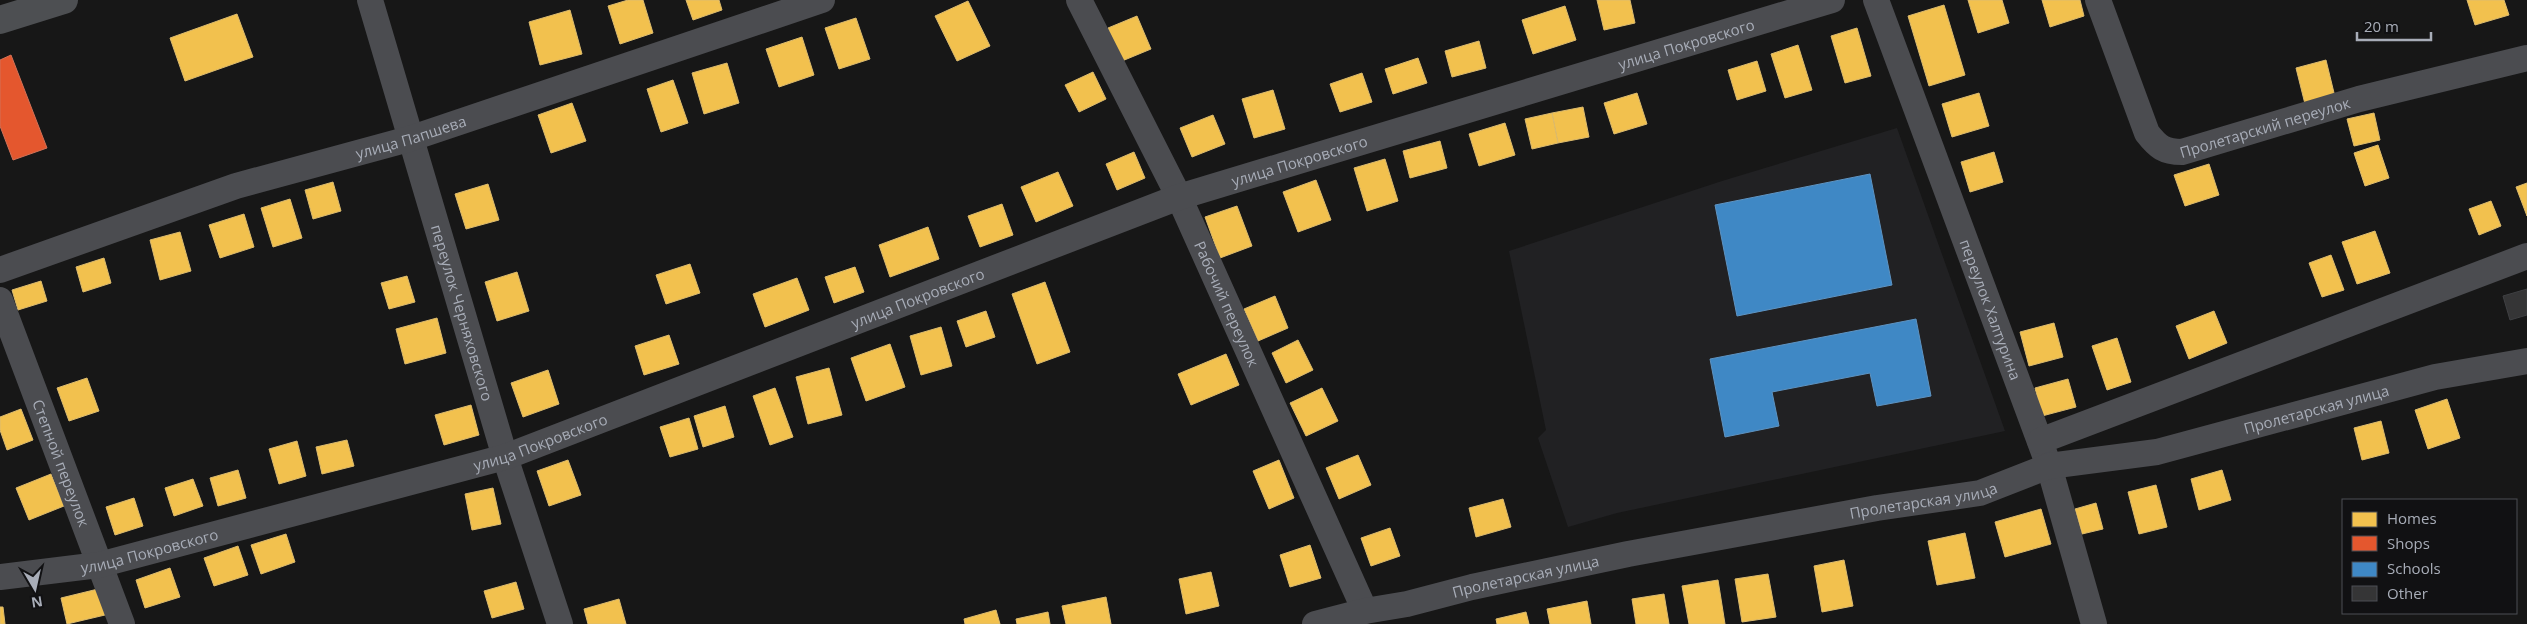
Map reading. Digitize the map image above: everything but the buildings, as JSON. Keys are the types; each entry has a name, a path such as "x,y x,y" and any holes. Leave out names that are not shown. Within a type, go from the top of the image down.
{"main road":[{"path":"0,20 64,0"}],"street":[{"name":"переулок Черняховского","path":"370,0 409,139 505,457 560,624"},
{"name":"улица Папшева","path":"0,270 236,186 409,139 822,0"},
{"name":"Рабочий переулок","path":"1079,0 1179,197 1365,611"},
{"name":"улица Покровского","path":"0,577 99,565 505,457 1179,197 1832,0"},
{"name":"переулок Халтурина","path":"1876,0 2049,466 2094,624"},
{"name":"Пролетарский переулок","path":"2098,0 2148,132 2157,146 2168,152 2182,152 2360,99 2527,58"},
{"path":"2040,441 2527,256"},
{"name":"Степной переулок","path":"0,300 122,624"},
{"name":"Пролетарская улица","path":"1315,624 1365,611 1409,614 1472,587 1628,554 1877,508 1980,493 2049,466 2157,452 2435,377 2527,361"}],"shaded area":[{"path":"1897,128 2005,431 1617,513 1568,527 1538,438 1546,430 1509,251 1722,181"}]}
